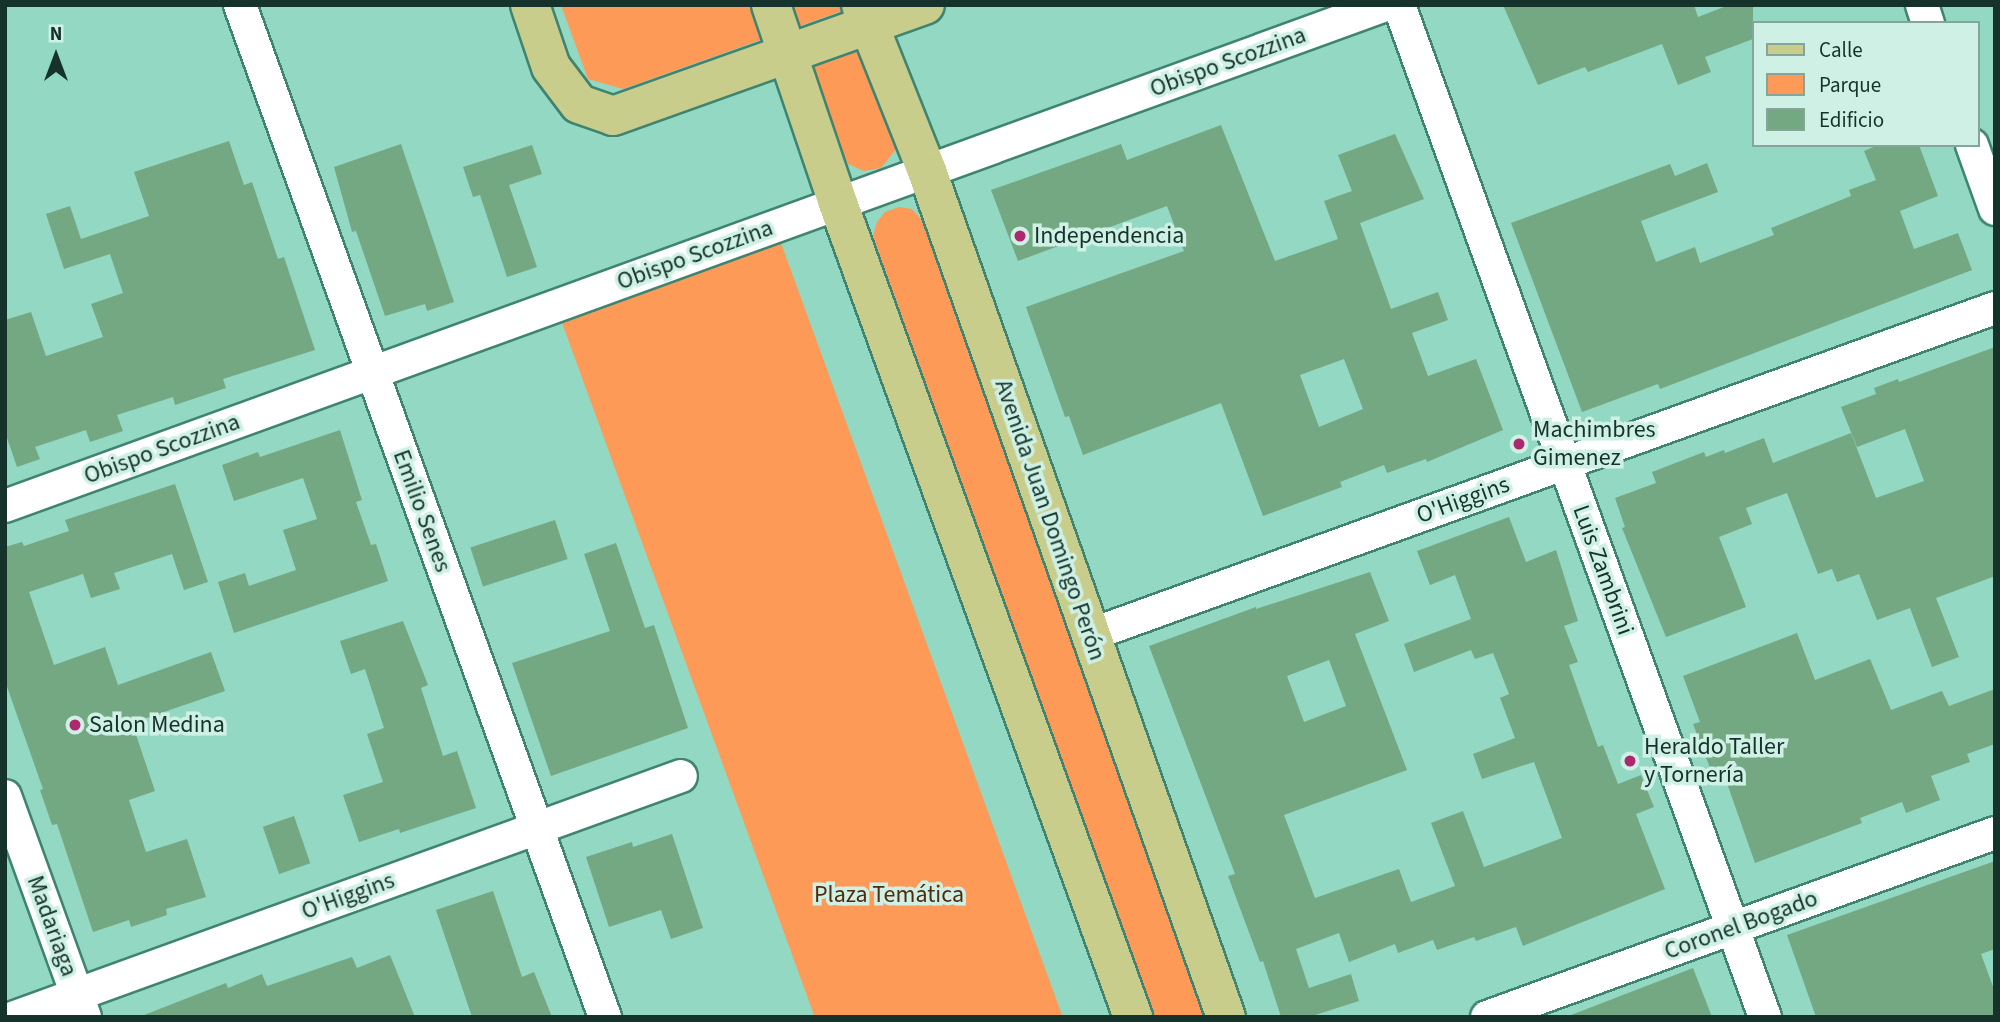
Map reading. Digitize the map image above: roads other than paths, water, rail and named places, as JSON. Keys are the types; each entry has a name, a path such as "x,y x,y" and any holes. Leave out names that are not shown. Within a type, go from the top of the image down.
{"main road":[{"path":"530,5 551,67 579,104 613,116 787,55 865,15 925,5"},
{"path":"771,5 838,204 1133,1017"},
{"name":"Avenida Juan Domingo Perón","path":"865,15 927,171 1226,1017"}],"street":[{"name":"Emilio Senes","path":"240,5 605,1017"},
{"name":"Obispo Scozzina","path":"5,506 1385,5"},
{"name":"Luis Zambrini","path":"1399,5 1765,1017"},
{"path":"1973,147 1995,209"},
{"name":"O'Higgins","path":"1090,635 1995,308"},
{"name":"O'Higgins","path":"15,1017 81,1006 537,828 681,776"},
{"name":"Madariaga","path":"5,796 81,1006"},
{"name":"Coronel Bogado","path":"1487,1017 1995,833"}],"place":[{"name":"Independencia","path":"1020,236"},
{"name":"Machimbres Gimenez","path":"1519,444"},
{"name":"Salon Medina","path":"75,725"},
{"name":"Heraldo Taller y Tornería","path":"1630,761"}],"park label":[{"name":"Plaza Temática","path":"889,895"}]}
